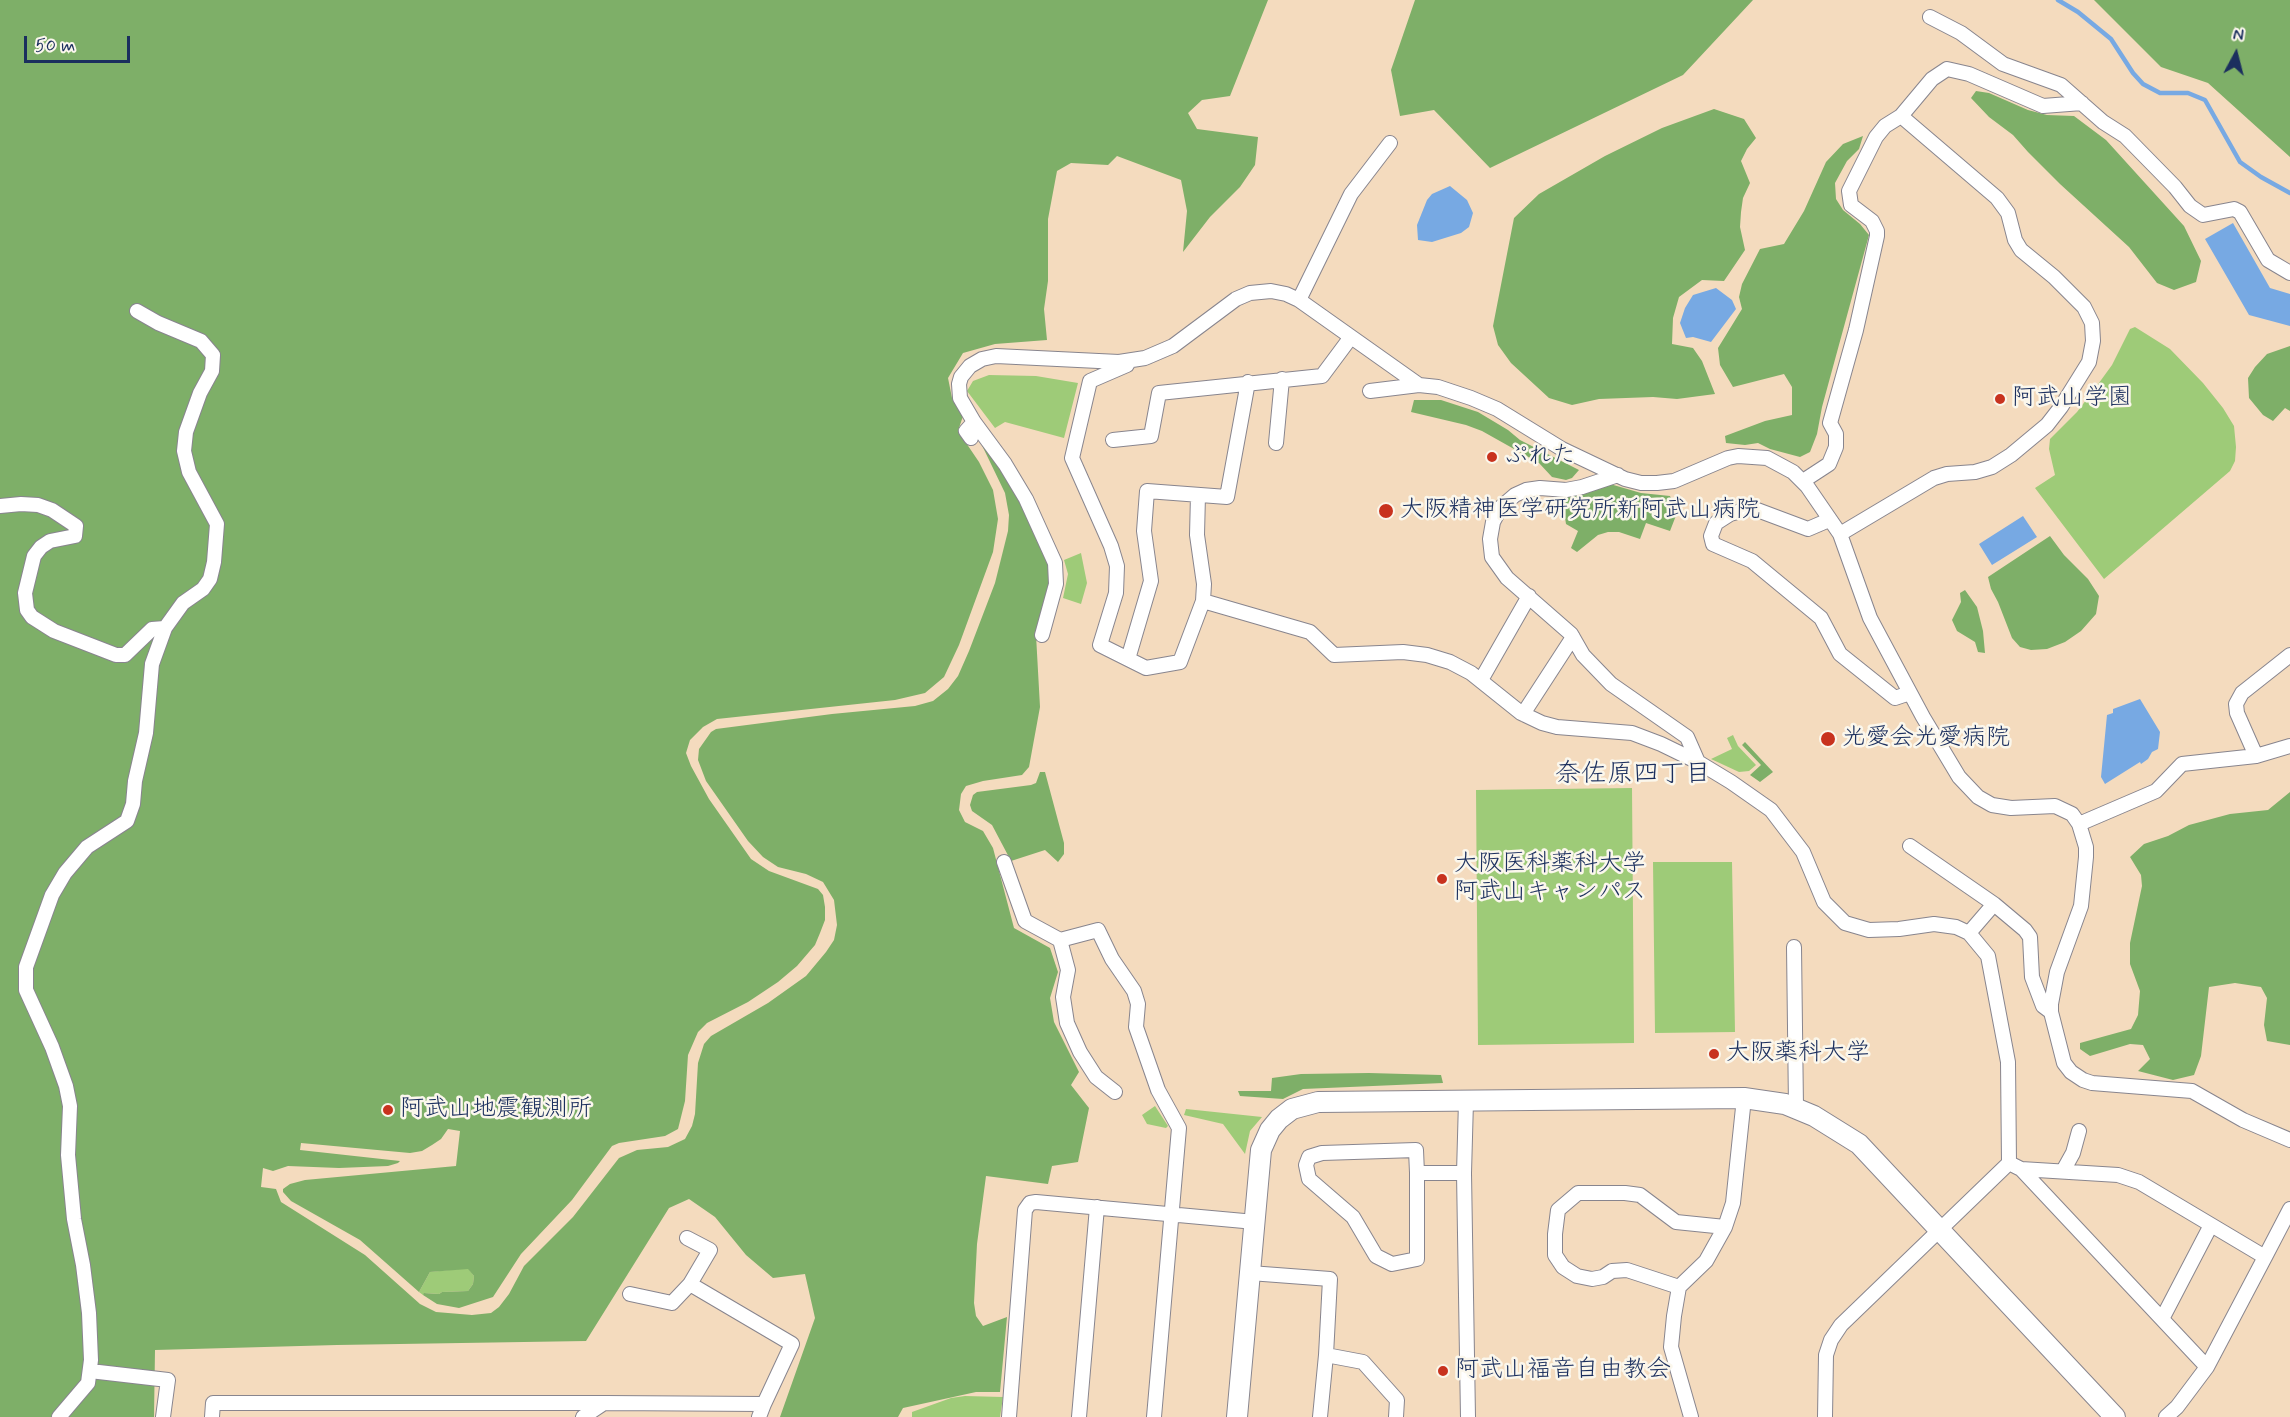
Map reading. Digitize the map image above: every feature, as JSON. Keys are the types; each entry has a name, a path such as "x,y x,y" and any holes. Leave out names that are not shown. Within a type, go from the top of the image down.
{"street":[{"path":"1930,17 1961,33 2003,64 2061,85 2103,122 2125,136 2175,187 2190,206 2203,215 2234,209 2241,212 2268,260 2290,273"},
{"path":"1803,481 1829,464 1836,447 1836,434 1830,423 1856,330 1877,236 1872,221 1851,205 1849,191 1876,137 1885,126 1901,116 1932,79 1947,69 1969,74 2043,106 2082,103"},
{"path":"1840,534 1934,478 1992,467 2011,455 2047,425 2061,408 2088,362 2093,341 2092,323 2084,307 2054,277 2021,250 2015,240 2008,213 1997,198 1901,116"},
{"path":"1299,300 1351,194 1390,143"},
{"path":"1198,495 1197,535 1204,584 1203,601 1180,662 1146,668 1100,645 1116,593 1117,566 1111,546 1072,458 1090,381 1137,360 1159,354 1236,299 1250,293 1271,291 1299,300 1419,384"},
{"path":"59,1417 88,1383 90,1371 89,1313 74,1219 68,1155 70,1106 66,1086 52,1047 26,990 26,967 52,895 65,873 87,847 127,821 134,804 135,781 146,733 152,664 165,628 183,603 203,589 210,579 214,562 217,524 189,472 184,452 186,432 200,393 212,371 213,355 201,341 137,312"},
{"path":"1113,440 1151,436 1159,393 1322,376 1351,337"},
{"path":"1042,635 1056,584 1057,573 1054,558 1026,500 1005,464 974,422 960,398 959,384 970,366 982,359 996,356 1093,361 1137,360"},
{"path":"1276,443 1282,379"},
{"path":"1128,659 1151,581 1144,531 1147,491 1227,497 1248,382"},
{"path":"1371,391 1419,384 1454,392 1487,404 1551,443 1618,475 1641,483 1666,483 1728,458 1748,456 1776,462 1793,472 1803,481 1840,534 1870,618 1959,777 1984,802 2001,807 2055,806 2072,814 2079,824 2086,847 2084,886 2081,906 2054,982 2051,1012 2064,1063 2071,1072 2083,1080 2114,1086 2192,1091 2243,1120 2290,1140"},
{"path":"971,438 966,431 974,422"},
{"path":"1618,475 1574,489 1540,488 1526,490 1515,495 1501,507 1490,530 1492,556 1501,572 1573,637 1583,655 1611,684 1687,737 1698,762"},
{"path":"0,506 38,505 52,510 76,526 75,536 51,541 41,547 34,556 25,593 27,610 32,617 54,631 116,656 125,655 152,629 165,628"},
{"path":"1829,520 1808,529 1752,508 1730,514 1716,523 1711,536 1713,544 1752,561 1821,618 1840,654 1895,698 1910,693"},
{"path":"1481,680 1528,596"},
{"path":"1203,601 1310,632 1334,655 1415,653 1449,662 1481,680 1535,721 1557,727 1632,733 1661,744 1698,762 1771,810 1803,852 1824,902 1845,923 1869,930 1934,924 1956,927 1969,933 1988,956 2008,1062 2015,1166 2207,1367"},
{"path":"1523,714 1573,637"},
{"path":"2256,756 2237,713 2236,704 2242,693 2290,655"},
{"path":"2079,824 2156,791 2181,764 2256,756 2290,746"},
{"path":"1910,846 2019,923 2030,937 2032,977 2043,1006 2051,1012"},
{"path":"1004,862 1025,921 1060,940 1098,930 1112,959 1134,991 1138,1004 1136,1027 1158,1090 1179,1128 1154,1417"},
{"path":"1969,933 1994,904"},
{"path":"1060,940 1068,970 1063,997 1067,1023 1080,1052 1096,1077 1115,1092"},
{"path":"1794,947 1796,1108"},
{"path":"1691,1417 1671,1347 1679,1287 1706,1262 1725,1227 1733,1203 1744,1098"},
{"path":"1237,1417 1263,1143 1274,1124 1292,1109 1318,1102 1744,1098 1785,1104 1796,1108 1814,1116 1859,1144 2115,1417"},
{"path":"1466,1101 1464,1173 1468,1417"},
{"path":"2063,1171 2073,1153 2079,1131"},
{"path":"1416,1150 1417,1173 1417,1259 1392,1264 1376,1256 1353,1217 1309,1179 1306,1165 1309,1157 1322,1153 1416,1150"},
{"path":"1825,1417 1826,1355 1831,1340 1841,1325 1940,1229 2015,1166 2118,1175 2139,1182 2265,1257"},
{"path":"1417,1173 1464,1173"},
{"path":"1679,1287 1627,1270 1612,1271 1603,1277 1592,1279 1570,1272 1563,1267 1555,1255 1558,1210 1578,1194 1625,1193 1640,1195 1676,1222 1725,1227"},
{"path":"1009,1417 1026,1207 1036,1202 1255,1222"},
{"path":"1079,1417 1097,1207"},
{"path":"2166,1417 2177,1407 2207,1367 2290,1209"},
{"path":"2162,1319 2211,1225"},
{"path":"630,1294 672,1303 690,1284 710,1250 687,1238"},
{"path":"1250,1273 1330,1279 1320,1417"},
{"path":"212,1417 213,1403 604,1403 688,1405 761,1411 792,1344 690,1284"},
{"path":"1326,1355 1363,1362 1397,1400 1396,1417"},
{"path":"90,1371 168,1380 163,1417"},
{"path":"583,1417 604,1403"},
{"path":"680,1417 688,1405"}],"green space":[{"path":"0,0 1268,0 1230,96 1202,100 1188,113 1197,129 1258,137 1255,165 1240,187 1210,217 1183,252 1187,211 1181,180 1117,156 1108,165 1071,163 1057,171 1048,219 1048,281 1044,309 1047,340 995,344 963,353 948,378 952,398 963,416 958,431 979,462 993,490 998,519 993,552 959,645 944,677 925,693 895,700 717,719 703,727 690,740 686,753 691,766 709,799 751,859 769,871 818,889 823,895 825,920 815,945 797,966 748,1002 707,1023 698,1032 688,1055 685,1101 678,1129 665,1136 612,1146 572,1200 521,1254 493,1297 459,1308 437,1304 423,1295 424,1293 468,1291 473,1284 474,1276 468,1269 430,1272 419,1292 360,1240 291,1201 283,1189 290,1184 305,1180 456,1166 460,1131 448,1129 441,1139 432,1145 422,1151 410,1153 301,1143 300,1150 400,1161 388,1166 339,1168 288,1166 273,1171 263,1168 261,1187 276,1189 281,1202 365,1255 420,1304 436,1312 472,1315 491,1313 499,1307 524,1266 573,1217 619,1158 637,1150 668,1147 685,1139 695,1114 698,1063 704,1044 711,1036 768,1003 806,976 834,940 837,925 834,900 823,882 806,874 778,867 763,857 748,841 706,781 698,760 699,749 711,732 716,729 915,706 933,701 948,689 958,676 995,583 1008,531 1009,515 1005,493 977,435 1011,485 1049,560 1049,582 1036,635 1040,707 1029,767 1022,775 966,786 961,794 959,810 965,822 983,831 993,848 1014,928 1050,948 1058,972 1050,998 1054,1022 1079,1072 1071,1085 1089,1108 1078,1162 1052,1166 1048,1184 986,1176 977,1244 974,1303 976,1316 983,1326 1007,1317 1000,1392 976,1392 903,1408 898,1417 780,1417 815,1318 805,1274 773,1278 746,1255 715,1217 689,1199 669,1208 586,1341 155,1350 154,1417 0,1417"},
{"path":"1415,0 1753,0 1683,75 1490,168 1434,110 1400,116 1391,70"},
{"path":"2094,0 2290,0 2290,157 2208,83 2161,67"},
{"path":"1976,91 1989,93 2028,110 2047,115 2074,116 2106,140 2184,226 2201,261 2196,282 2174,290 2157,283 2129,247 2060,184 2013,135 1989,117 1971,98"},
{"path":"1714,109 1744,119 1756,138 1741,161 1750,183 1743,198 1741,212 1740,227 1745,250 1724,281 1702,280 1679,297 1673,318 1672,344 1693,348 1702,361 1715,394 1677,399 1653,397 1599,399 1572,405 1549,398 1511,363 1498,345 1493,326 1514,218 1539,194 1605,156 1662,128"},
{"path":"1863,136 1859,149 1847,161 1835,183 1836,199 1843,210 1869,235 1822,407 1817,434 1810,452 1800,457 1770,449 1758,443 1745,445 1726,443 1725,436 1765,421 1792,415 1792,387 1784,374 1733,387 1720,365 1718,348 1742,309 1739,297 1742,284 1760,249 1784,244 1804,211 1826,162 1843,144"},
{"path":"2135,327 2170,349 2203,383 2223,408 2234,426 2235,461 2230,471 2104,579 2035,488 2055,475 2049,449 2050,439 2077,412 2096,387 2112,365 2130,329"},
{"path":"2290,346 2290,411 2285,408 2273,421 2263,415 2249,398 2248,378 2267,354"},
{"path":"989,375 1036,376 1078,383 1064,438 1005,422 995,428 967,391 973,381"},
{"path":"1414,400 1441,400 1478,412 1520,440 1579,470 1572,478 1566,480 1552,477 1539,463 1482,431 1411,412"},
{"path":"1610,484 1641,493 1670,496 1677,513 1670,531 1646,523 1640,539 1619,532 1608,532 1598,535 1577,552 1571,548 1578,531 1566,524 1564,511 1558,508 1558,496"},
{"path":"2050,536 2064,555 2088,579 2099,596 2096,614 2081,631 2065,642 2047,649 2031,650 2020,647 2012,638 1988,577"},
{"path":"1081,553 1087,583 1081,604 1063,598 1068,574 1064,560"},
{"path":"1965,590 1977,607 1985,653 1978,652 1975,642 1957,631 1952,620 1961,602 1960,593"},
{"path":"1733,735 1738,746 1756,765 1749,771 1739,772 1711,759 1732,749 1727,738"},
{"path":"1745,742 1773,772 1760,782 1750,775 1761,765 1742,745"},
{"path":"1040,772 1045,772 1064,843 1064,854 1058,862 1045,850 1011,861 992,825 972,811 970,805 973,795 977,792 1031,785 1036,783"},
{"path":"1632,788 1634,1043 1478,1045 1476,790"},
{"path":"2290,792 2290,1045 2267,1041 2264,1025 2267,998 2261,987 2235,983 2209,987 2201,1056 2194,1075 2173,1080 2138,1071 2150,1059 2143,1045 2130,1044 2090,1056 2080,1049 2080,1043 2131,1029 2138,1015 2140,991 2130,964 2130,943 2142,886 2141,875 2130,857 2144,844 2168,836 2189,825 2230,814 2268,810"},
{"path":"1653,862 1732,862 1735,1032 1655,1033"},
{"path":"1301,1074 1441,1075 1443,1083 1303,1089 1283,1099 1240,1096 1238,1091 1271,1091 1272,1078"},
{"path":"1155,1106 1168,1126 1166,1128 1147,1124 1142,1115"},
{"path":"1186,1109 1262,1117 1250,1131 1245,1154 1223,1124 1184,1115"},
{"path":"468,1268 474,1276 473,1284 468,1291 425,1293 423,1295 419,1292 430,1272"},
{"path":"1003,1397 1000,1417 912,1417 912,1412 951,1398"}],"water":[{"path":"1450,186 1467,200 1473,213 1469,227 1461,233 1432,242 1418,240 1417,225 1427,200 1432,194"},
{"path":"2233,223 2270,288 2290,294 2290,326 2249,315 2205,239"},
{"path":"1716,288 1732,300 1736,309 1711,342 1693,337 1686,338 1680,323 1685,308 1693,295"},
{"path":"2023,516 2037,537 1992,565 1979,544"},
{"path":"2140,699 2160,732 2158,749 2141,764 2140,762 2105,784 2101,777 2107,715 2113,713 2113,709"}],"waterway":[{"path":"2058,0 2078,12 2111,39 2143,84 2160,93 2188,93 2205,100 2240,162 2290,193"}],"place":[{"name":"阿武山学園","path":"2000,399"},
{"name":"ぷれた","path":"1492,457"},
{"name":"大阪精神医学研究所新阿武山病院","path":"1386,511"},
{"name":"光愛会光愛病院","path":"1828,739"},
{"name":"大阪医科薬科大学 阿武山キャンパス","path":"1442,879"},
{"name":"大阪薬科大学","path":"1714,1054"},
{"name":"阿武山地震観測所","path":"388,1110"},
{"name":"阿武山福音自由教会","path":"1443,1371"}],"district":[{"name":"奈佐原四丁目","path":"1633,776"}]}
